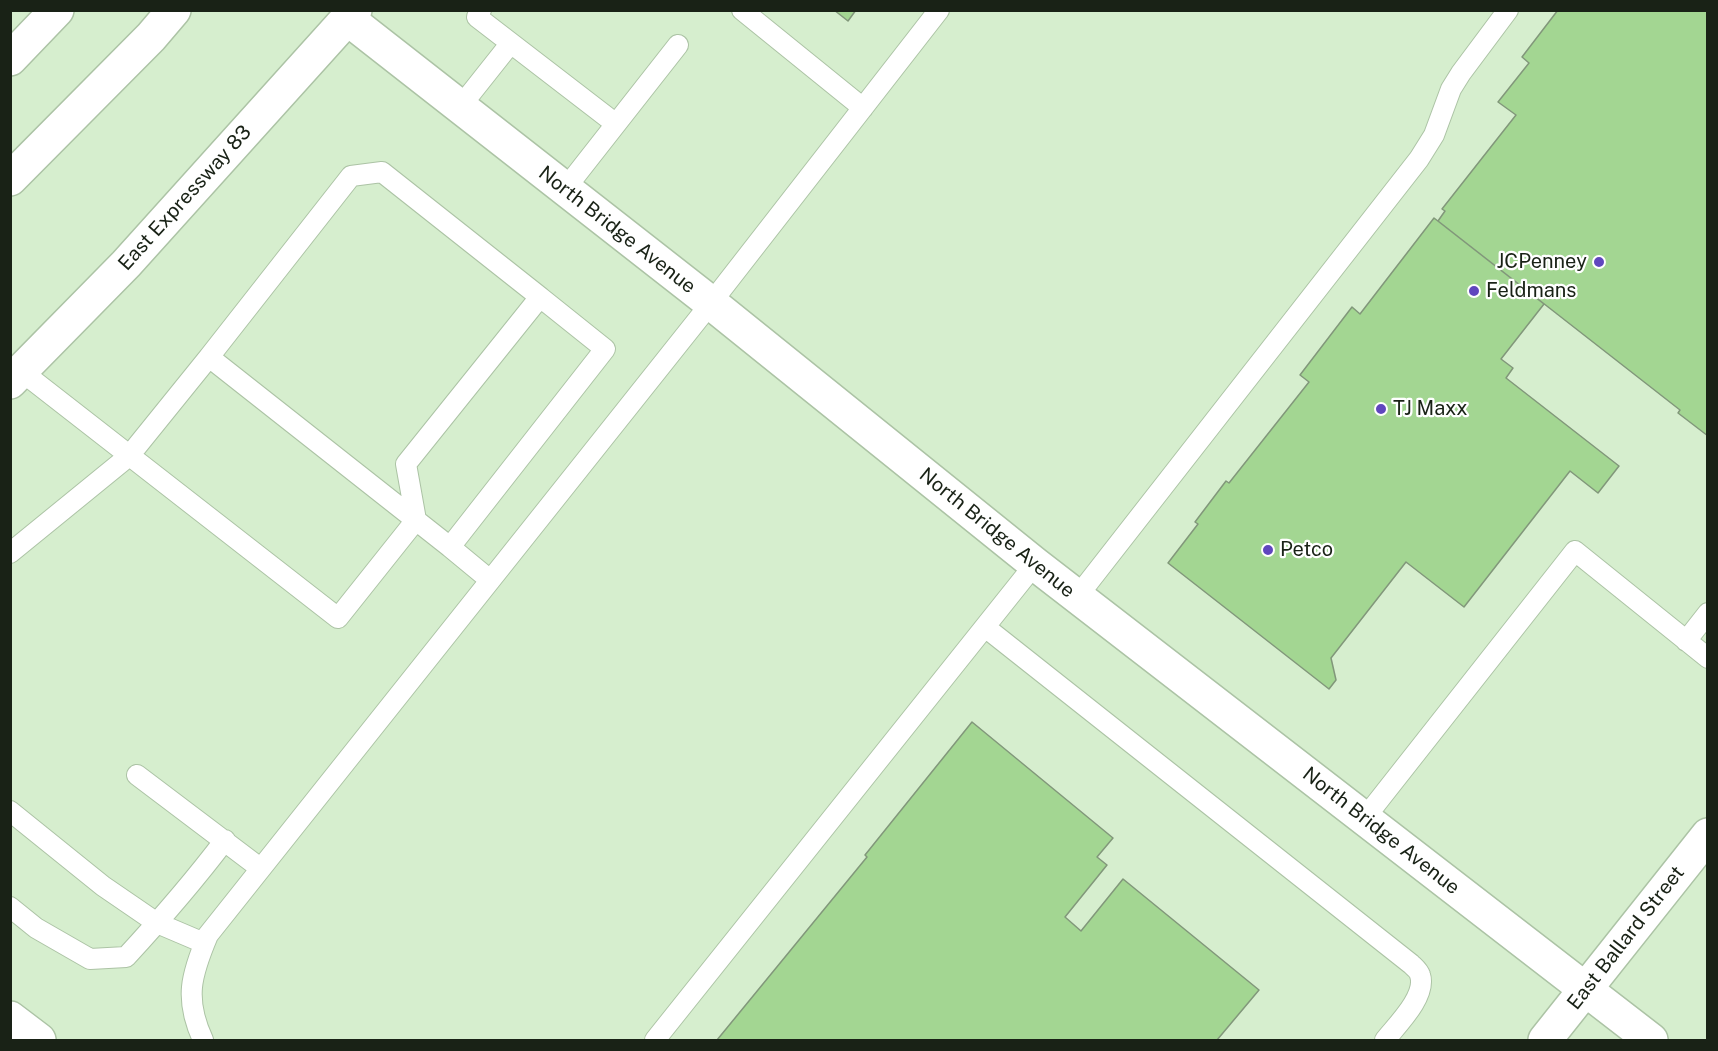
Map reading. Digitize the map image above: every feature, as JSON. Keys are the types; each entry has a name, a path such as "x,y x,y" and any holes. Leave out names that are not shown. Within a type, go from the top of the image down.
{"main road":[{"path":"10,59 57,10"},
{"path":"10,179 152,37 174,10"},
{"name":"North Bridge Avenue","path":"351,15 460,107 711,303 1035,564 1651,1041"},
{"name":"East Expressway 83","path":"16,376 126,264 351,15"},
{"name":"East Ballard Street","path":"1545,1041 1707,835"},
{"path":"10,1018 39,1041"}],"lane":[{"path":"481,10 477,17 616,124"},
{"path":"742,10 863,108"},
{"path":"203,1041 195,1022 191,995 194,968 208,934 711,303 939,10"},
{"path":"1077,597 1419,159 1434,135 1451,89 1508,10"},
{"path":"460,107 510,44"},
{"path":"566,189 678,45"},
{"path":"10,554 129,456 351,176 382,172 605,349 450,547"},
{"path":"16,376 129,456 338,618 416,520 406,464 540,297"},
{"path":"209,357 490,580"},
{"path":"1365,819 1575,551 1707,658"},
{"path":"655,1041 1035,564"},
{"path":"1686,641 1707,613"},
{"path":"985,627 1411,964 1420,974 1421,986 1414,1003 1385,1041"},
{"path":"137,775 260,868"},
{"path":"10,811 103,886 157,923 204,943"},
{"path":"10,907 36,928 90,960 126,957 206,866 225,840"}],"building":[{"path":"834,10 856,10 848,21"},
{"name":"JCPenney","path":"1558,10 1708,10 1708,436 1678,413 1680,410 1438,221 1445,211 1442,209 1516,115 1498,102 1529,63 1522,57"},
{"path":"1434,218 1544,304 1501,359 1513,368 1506,378 1619,466 1598,493 1570,471 1464,607 1406,562 1331,658 1336,680 1329,689 1168,563 1198,524 1195,522 1226,481 1229,483 1309,382 1300,375 1352,307 1360,314"},
{"path":"972,722 1113,838 1097,857 1107,865 1065,917 1081,931 1123,879 1259,990 1217,1040 717,1040 867,857 865,855"}],"place":[{"name":"JCPenney","path":"1599,262"},
{"name":"Feldmans","path":"1474,291"},
{"name":"TJ Maxx","path":"1381,409"},
{"name":"Petco","path":"1268,550"}]}
